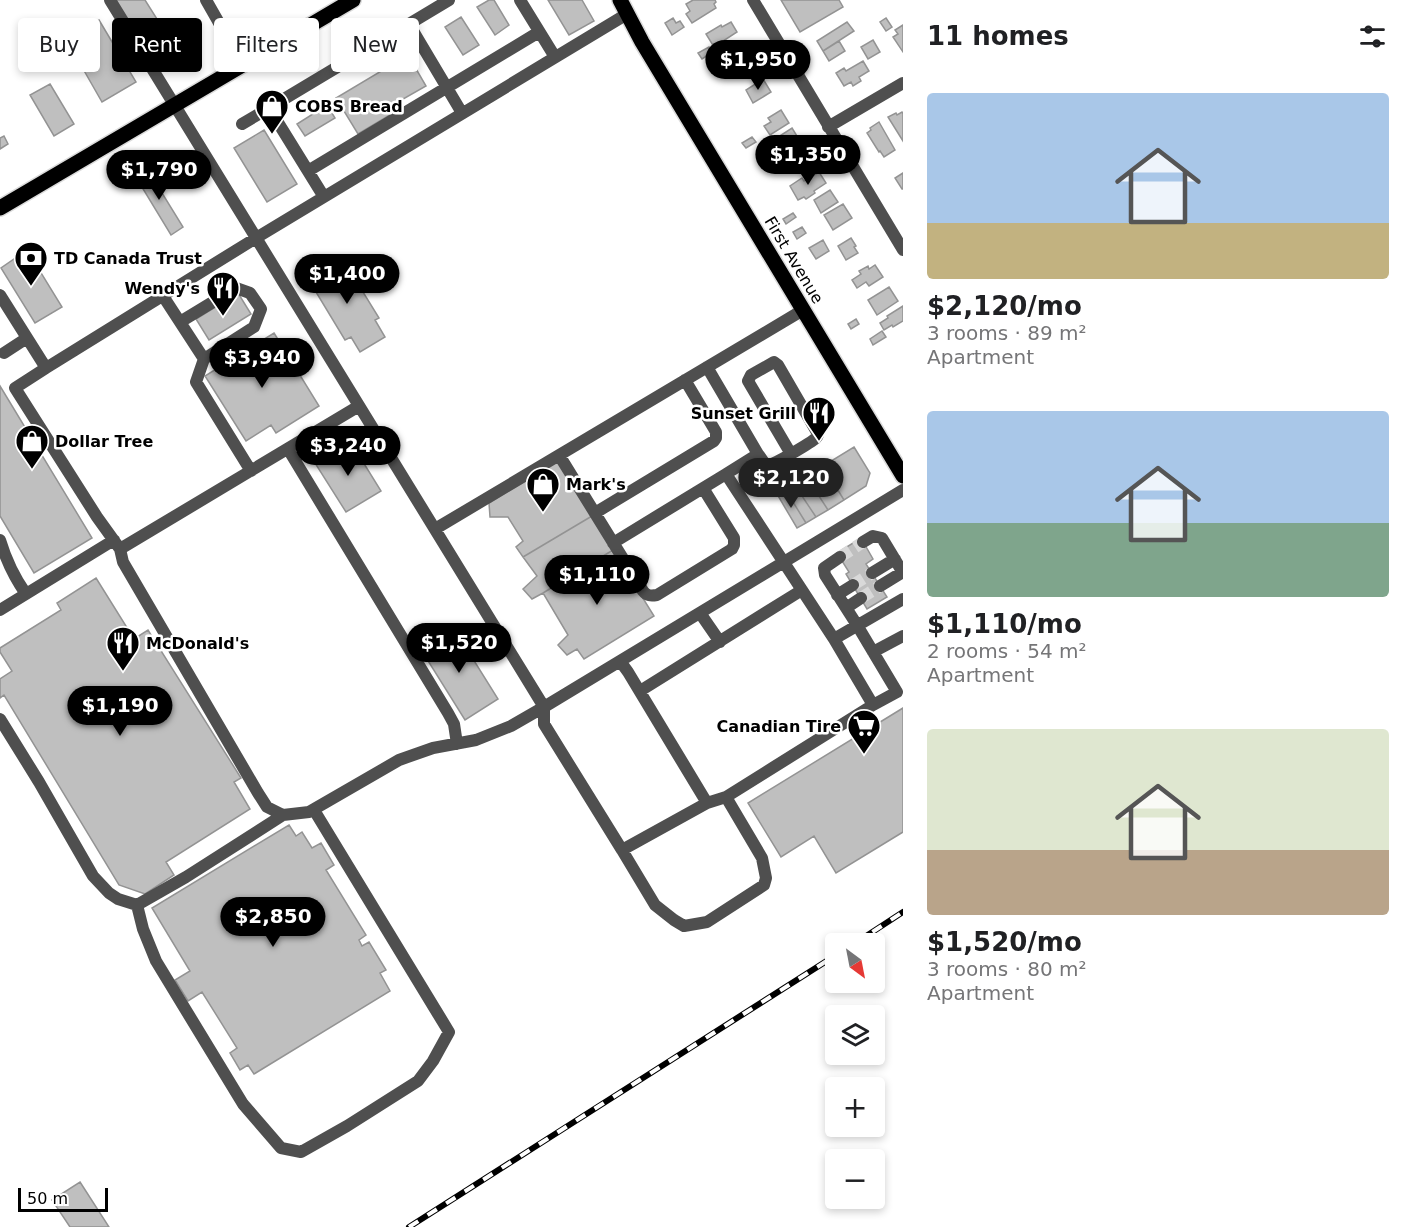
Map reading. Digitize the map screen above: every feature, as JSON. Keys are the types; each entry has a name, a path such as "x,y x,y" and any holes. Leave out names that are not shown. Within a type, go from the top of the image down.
{"main road":[{"path":"319,20 353,0"},
{"name":"First Avenue","path":"623,7 903,476"},
{"path":"2,208 231,72"}],"street":[{"path":"110,0 544,707 544,723 655,905 684,926 707,922 764,885 766,878 762,858 726,797"},
{"path":"206,0 216,18"},
{"path":"419,18 449,0"},
{"path":"519,0 555,57"},
{"path":"753,0 903,250"},
{"path":"283,815 267,807 258,793 123,562 117,545 15,388 256,238 555,57 623,7"},
{"path":"308,171 539,32"},
{"path":"419,41 462,113"},
{"path":"242,124 331,71"},
{"path":"828,127 903,82"},
{"path":"269,108 324,197"},
{"path":"180,322 236,288 250,293 261,309 254,327 204,359 196,382 251,471"},
{"path":"0,295 46,368"},
{"path":"163,296 204,359"},
{"path":"435,529 803,310"},
{"path":"1,351 27,338"},
{"path":"707,367 758,454 769,466 791,454 815,440 818,434 778,365 774,362 751,375 748,381 791,454"},
{"path":"595,513 714,441 716,432 685,380"},
{"path":"0,610 251,471 359,406"},
{"path":"288,449 448,713 454,724 457,744"},
{"path":"613,543 758,454"},
{"path":"559,455 646,595 657,595 732,549 734,538 703,488"},
{"path":"726,474 834,639 873,705"},
{"path":"0,719 93,876 118,899 137,905 186,877 283,815 314,810 399,760 434,748 476,740 510,726 903,490"},
{"path":"863,542 873,536 882,538 903,573 880,586"},
{"path":"0,540 6,561 26,594"},
{"path":"622,850 707,803 726,797 900,690 873,652 825,575 824,568 840,558"},
{"path":"872,573 895,559"},
{"path":"837,595 853,585"},
{"path":"640,691 802,590"},
{"path":"846,608 861,598"},
{"path":"834,639 903,599"},
{"path":"700,613 720,642"},
{"path":"873,652 903,636"},
{"path":"620,661 707,803"},
{"path":"137,905 143,929 156,961 243,1104 281,1149 301,1152 418,1081 433,1061 449,1032 314,810"}],"building":[{"path":"116,0 145,0 156,18 125,18"},
{"path":"489,0 494,0 509,25 495,35 477,7"},
{"path":"548,0 582,0 594,21 569,35"},
{"path":"693,0 715,0 716,8 692,23 686,14 690,11 686,4"},
{"path":"781,0 839,0 843,7 800,32"},
{"path":"461,17 479,45 463,55 445,27"},
{"path":"673,18 676,23 680,21 684,27 672,35 665,23"},
{"path":"886,18 892,27 886,31 880,22"},
{"path":"100,22 112,42 112,72 130,72 136,82 102,102 85,72 100,72"},
{"path":"731,22 737,32 714,47 706,34"},
{"path":"847,22 854,31 823,51 817,41"},
{"path":"903,25 903,52 893,37 898,34 895,30"},
{"path":"873,40 880,52 868,59 861,47"},
{"path":"839,41 845,51 829,61 823,51"},
{"path":"709,47 713,52 702,59 698,53"},
{"path":"747,54 753,65 735,76 730,68 735,65 732,59 739,55 741,58"},
{"path":"863,61 869,71 859,77 861,81 853,86 851,82 844,86 836,73 844,68 846,71"},
{"path":"380,72 418,72 426,86 396,103 400,109 358,134 336,98"},
{"path":"763,79 771,92 753,103 746,90"},
{"path":"50,84 74,124 54,136 30,95"},
{"path":"327,105 335,118 305,136 297,124"},
{"path":"781,110 789,123 770,135 764,126 771,122 768,118"},
{"path":"902,112 903,114 903,141 888,117"},
{"path":"879,122 895,150 884,157 867,133"},
{"path":"792,128 800,141 780,153 772,141"},
{"path":"264,130 297,184 267,202 234,148"},
{"path":"4,136 8,144 0,149 0,138"},
{"path":"752,137 756,142 746,148 742,143"},
{"path":"804,146 812,158 791,171 783,159"},
{"path":"146,167 183,227 171,235 134,174"},
{"path":"819,172 826,183 806,199 804,197 798,200 790,186 802,178 804,181"},
{"path":"903,173 903,189 902,189 895,178"},
{"path":"830,190 838,202 821,213 814,200"},
{"path":"843,204 852,218 833,230 824,215"},
{"path":"793,213 796,217 786,224 783,219"},
{"path":"802,227 806,233 797,239 793,232"},
{"path":"851,238 858,253 846,260 838,246"},
{"path":"823,240 829,251 816,259 809,248"},
{"name":"TD Canada Trust","path":"27,250 62,307 35,323 1,268"},
{"path":"333,259 342,273 344,271 348,277 352,274 379,318 375,320 385,337 360,352 351,337 345,340 316,292 318,291 308,274"},
{"path":"875,265 883,277 869,286 866,282 857,288 852,280 861,274 859,271"},
{"path":"889,287 898,301 877,315 868,300"},
{"name":"Wendy's","path":"238,293 251,314 209,340 196,319"},
{"path":"903,306 903,321 884,330 880,323"},
{"path":"856,319 859,324 851,329 848,324"},
{"path":"882,331 886,337 873,345 870,339"},
{"path":"274,333 319,406 276,433 271,425 246,441 205,376"},
{"path":"0,386 92,538 34,573 0,516"},
{"path":"350,441 381,491 346,512 315,463"},
{"path":"854,447 870,473 866,486 844,500 823,466"},
{"path":"558,461 592,516 523,557 516,547 523,541 508,517 490,517 489,503"},
{"path":"823,466 844,500 828,510 806,476"},
{"path":"806,476 828,510 816,517 794,484"},
{"path":"794,484 816,517 806,523 785,489"},
{"path":"785,489 806,523 797,528 777,494"},
{"path":"592,516 613,550 532,599 523,589 537,576 523,557"},
{"path":"861,538 873,559 866,564 887,597 867,609 846,574 849,572 837,553"},
{"path":"613,550 654,616 584,659 577,649 567,655 558,645 568,635 543,593"},
{"path":"96,578 134,639 148,630 241,778 234,782 250,809 166,862 174,875 145,894 119,885 4,695 0,698 0,679 12,671 0,652 0,648 61,610 57,603"},
{"path":"453,627 498,699 465,720 420,648"},
{"name":"Canadian Tire","path":"903,708 903,832 836,873 814,836 781,857 748,803"},
{"path":"289,825 296,836 302,832 312,848 321,843 334,865 326,870 366,935 359,940 362,946 369,942 386,970 380,973 390,991 254,1074 248,1065 240,1070 230,1053 237,1048 202,992 188,1001 175,980 190,971 152,908"},
{"path":"80,1182 109,1227 70,1227 52,1200"}],"tunnel":[{"path":"840,557 863,542"},
{"path":"853,585 872,573"},
{"path":"861,598 880,586"}],"railway":[{"path":"871,933 903,912"},
{"path":"409,1227 825,962"}],"place":[{"name":"COBS Bread","path":"272,135"},
{"name":"TD Canada Trust","path":"31,287"},
{"name":"Wendy's","path":"223,317"},
{"name":"Sunset Grill","path":"819,442"},
{"name":"Dollar Tree","path":"32,470"},
{"name":"Mark's","path":"543,513"},
{"name":"McDonald's","path":"123,672"},
{"name":"Canadian Tire","path":"864,755"}]}
